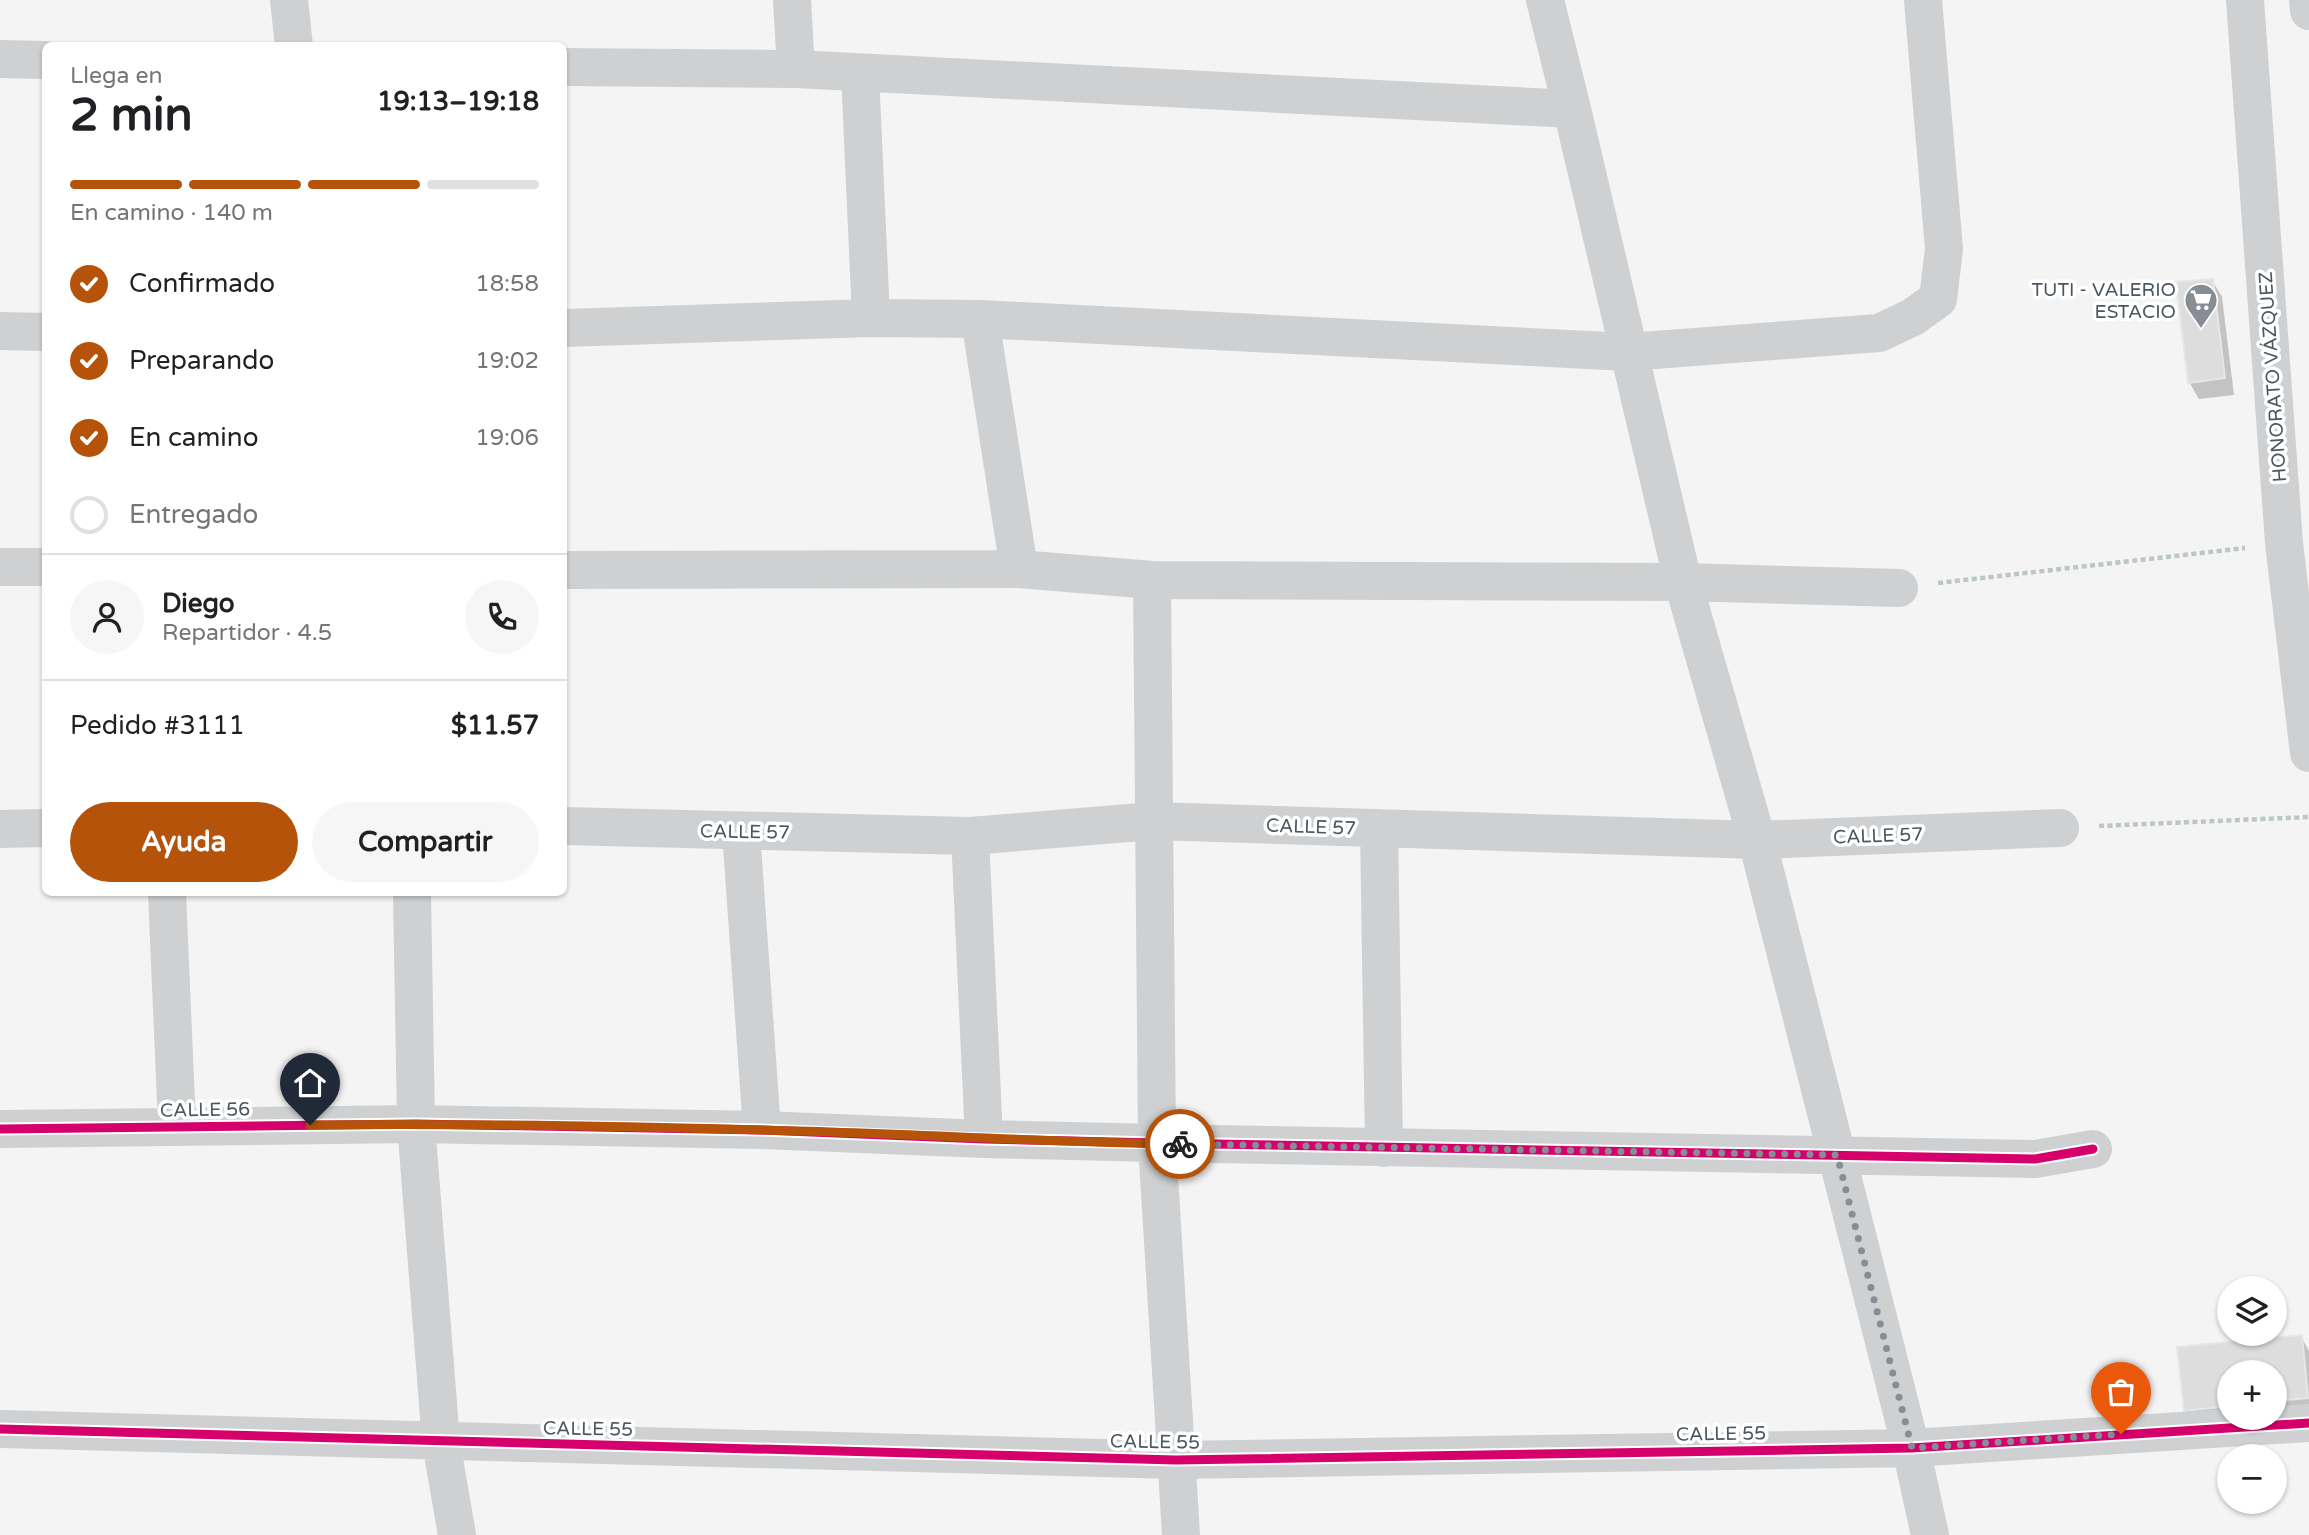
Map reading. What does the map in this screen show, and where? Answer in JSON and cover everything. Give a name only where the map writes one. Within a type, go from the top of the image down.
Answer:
[{"type":"street","points":[[289,0],[293,42]]},
{"type":"street","points":[[792,0],[796,69]]},
{"type":"street","points":[[1545,0],[1683,582],[1757,840],[1912,1448],[1930,1535]]},
{"type":"street","points":[[567,328],[871,318],[980,319],[1628,352],[1879,333],[1913,317],[1938,299],[1944,250],[1923,0]]},
{"type":"street","name":"HONORATO VÁZQUEZ","points":[[2245,0],[2297,542],[2309,753]]},
{"type":"street","points":[[2308,0],[2309,11]]},
{"type":"street","points":[[0,59],[42,60]]},
{"type":"street","points":[[567,67],[796,69],[1572,109]]},
{"type":"street","points":[[860,73],[871,318]]},
{"type":"street","points":[[980,319],[1019,569]]},
{"type":"street","points":[[0,331],[42,332]]},
{"type":"street","points":[[0,567],[42,567]]},
{"type":"street","points":[[567,570],[1019,569],[1152,580],[1683,582],[1899,588]]},
{"type":"street","points":[[1152,580],[1157,1143],[1181,1535]]},
{"type":"street","name":"CALLE 57","points":[[567,826],[970,836],[1153,821],[1757,840],[2060,828]]},
{"type":"street","points":[[0,829],[42,828]]},
{"type":"street","points":[[1379,828],[1384,1148]]},
{"type":"street","points":[[741,831],[762,1130]]},
{"type":"street","points":[[970,836],[984,1139]]},
{"type":"street","points":[[167,896],[177,1126]]},
{"type":"street","points":[[412,896],[416,1124],[441,1443],[457,1535]]},
{"type":"street","name":"CALLE 56","points":[[0,1129],[416,1124],[762,1130],[984,1139],[1384,1148],[2035,1159],[2092,1149]]},
{"type":"street","name":"CALLE 55","points":[[0,1429],[441,1443],[1176,1460],[1912,1448],[2309,1423]]},
{"type":"path","points":[[1899,588],[2297,542]]},
{"type":"path","points":[[2060,828],[2309,817]]},
{"type":"building","name":"TUTI - VALERIO ESTACIO","points":[[2213,279],[2225,378],[2188,383],[2176,282]]},
{"type":"building","points":[[2302,1335],[2308,1398],[2287,1400],[2287,1360],[2217,1360],[2217,1407],[2184,1411],[2177,1347],[2217,1343],[2217,1346],[2287,1346],[2287,1336]]},
{"type":"cycle path","points":[[0,1129],[416,1124],[762,1130],[1157,1143],[2035,1159],[2093,1149]]},
{"type":"cycle path","points":[[0,1429],[1176,1460],[1911,1448],[2309,1423]]},
{"type":"way so far","points":[[1180,1144],[1837,1155],[1912,1448],[2121,1434]]},
{"type":"place","name":"TUTI - VALERIO ESTACIO","points":[[2201,330]]},
{"type":"route","points":[[310,1125],[416,1124],[762,1130],[1180,1144]]}]
